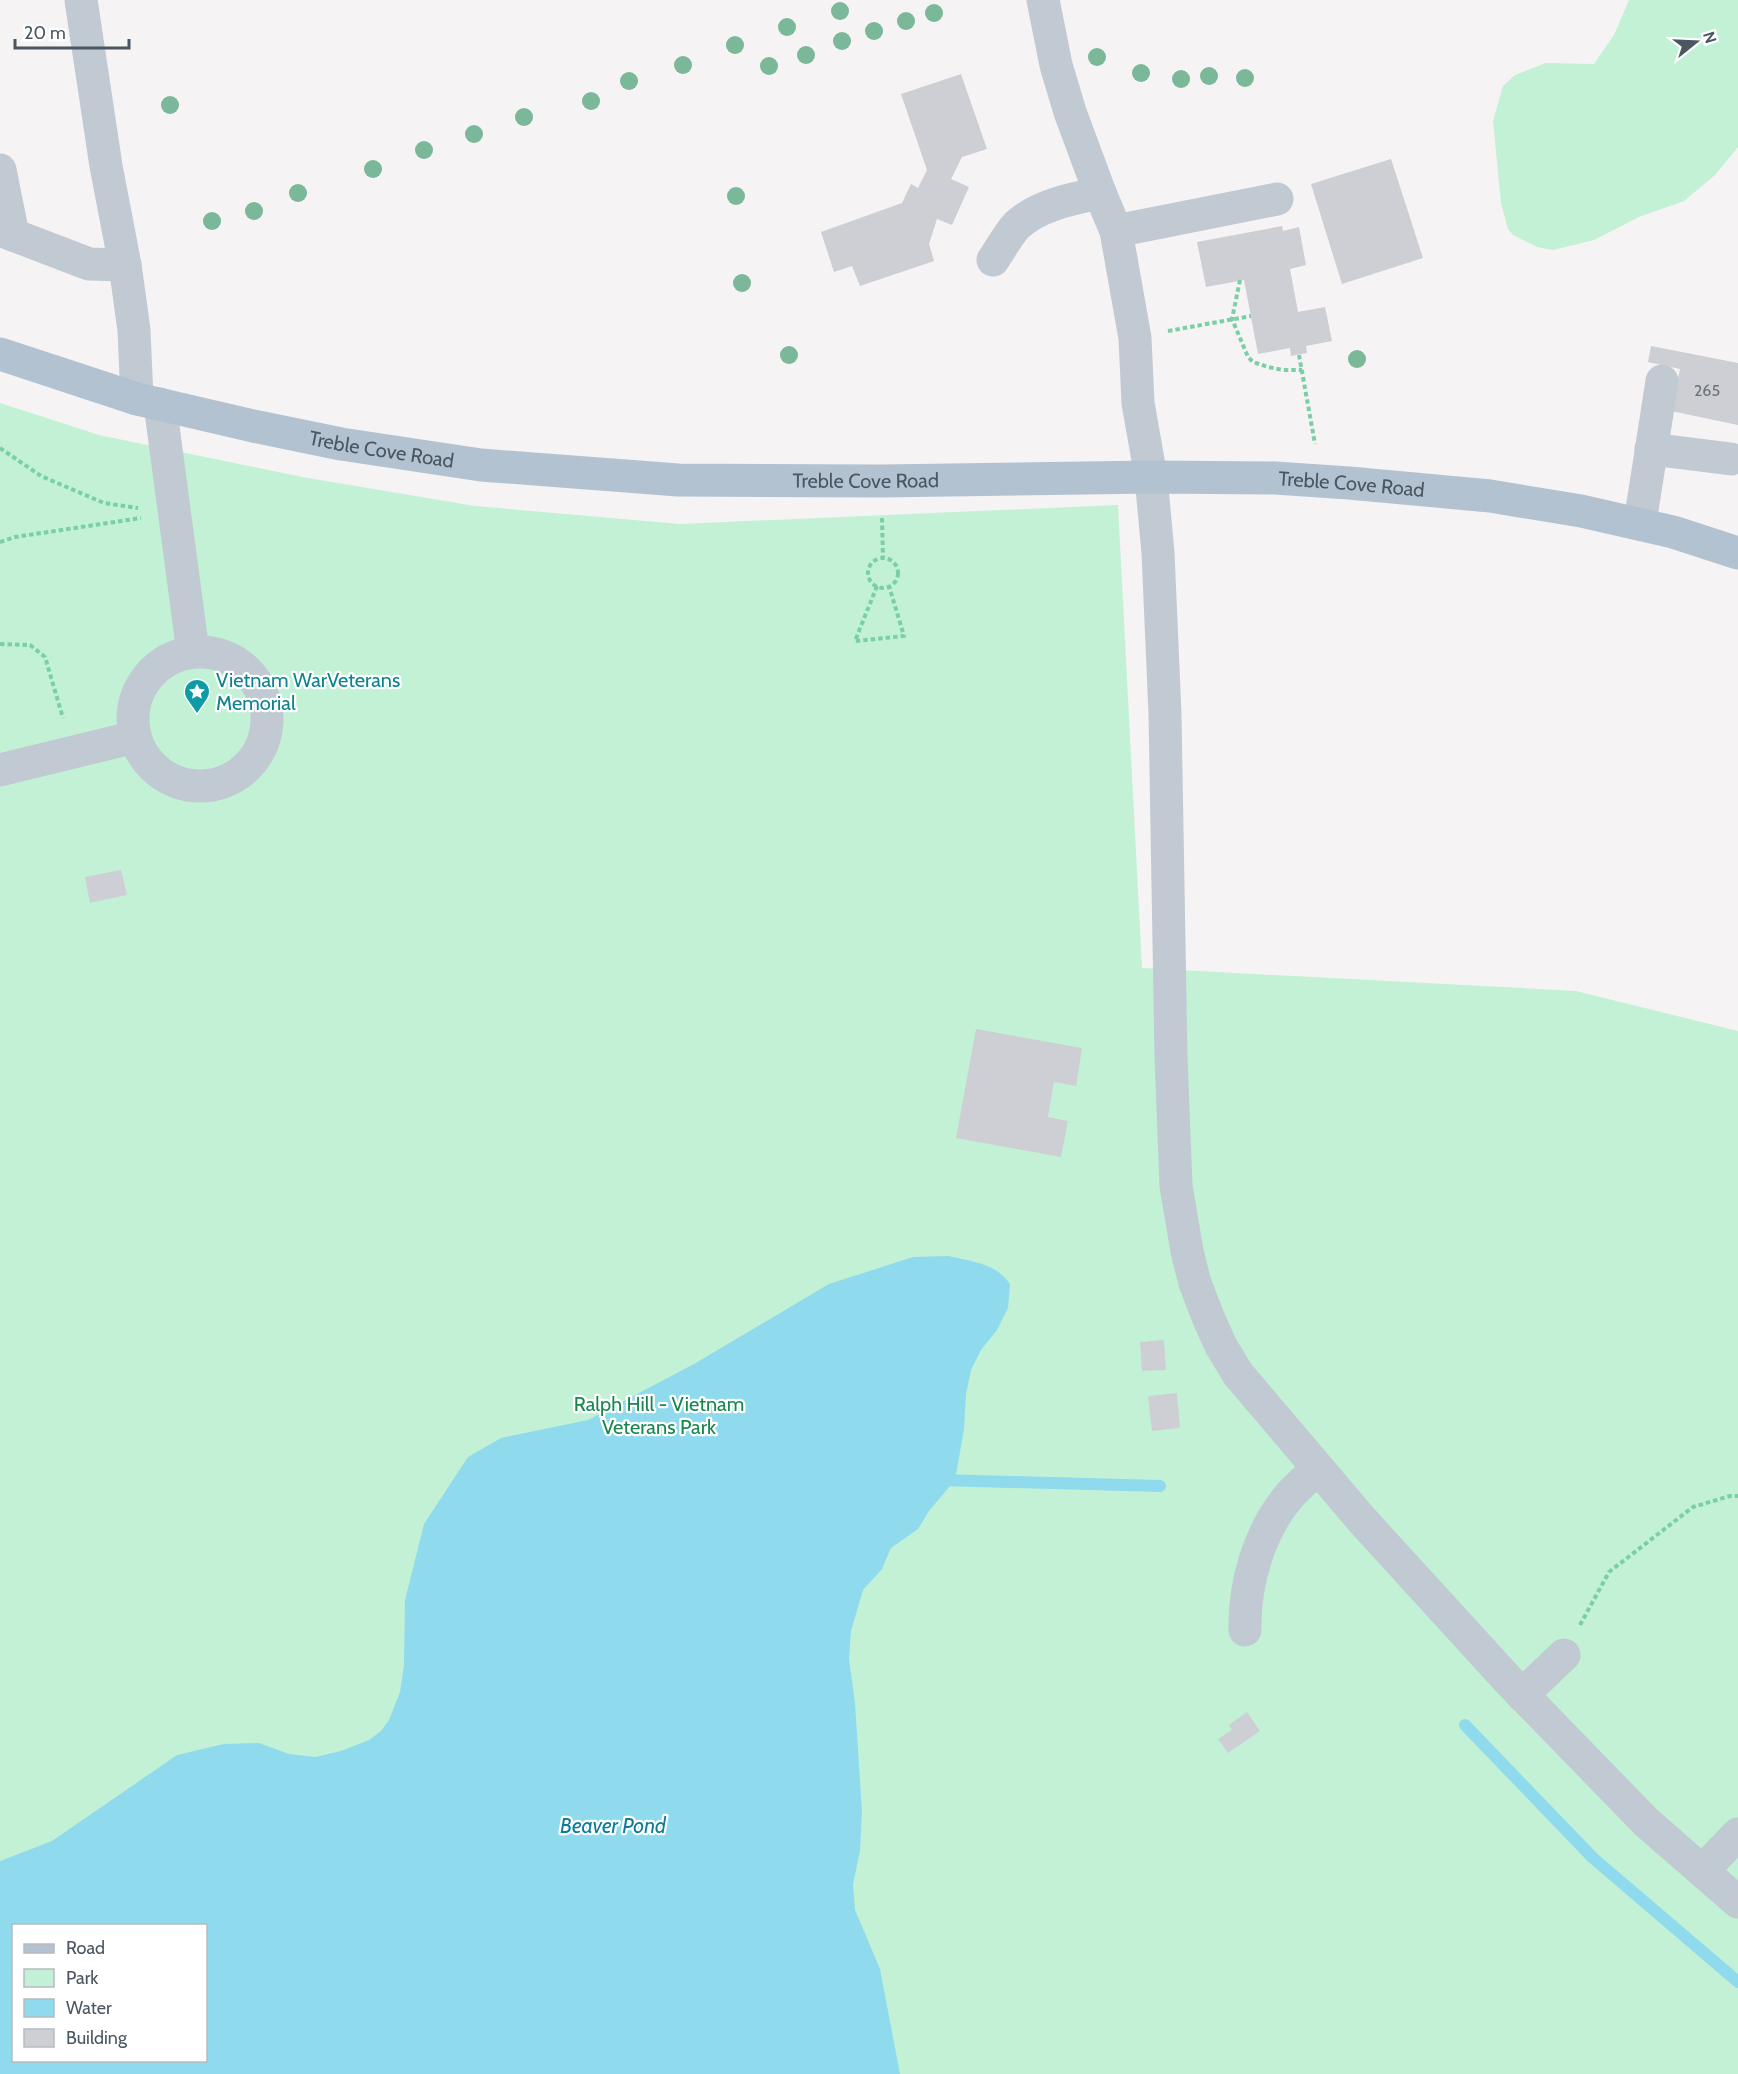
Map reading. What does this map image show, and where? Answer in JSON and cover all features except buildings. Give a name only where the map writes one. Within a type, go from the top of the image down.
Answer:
[{"type":"main road","name":"Treble Cove Road","points":[[0,354],[149,401],[253,426],[399,453],[481,465],[678,480],[1275,478],[1513,499],[1640,523],[1738,552]]},
{"type":"lane","points":[[81,0],[134,330],[174,514],[193,652]]},
{"type":"lane","points":[[1043,0],[1056,65],[1073,122],[1116,231],[1135,338],[1138,404],[1151,477],[1158,553],[1165,714],[1176,1186],[1181,1223],[1195,1282],[1221,1346],[1245,1382],[1317,1469],[1522,1695],[1646,1822],[1738,1902]]},
{"type":"lane","points":[[0,170],[7,232],[88,264],[125,265]]},
{"type":"lane","points":[[993,260],[1016,226],[1029,216],[1068,200],[1100,194]]},
{"type":"lane","points":[[1116,231],[1277,199]]},
{"type":"lane","points":[[1640,523],[1662,381]]},
{"type":"lane","points":[[1651,449],[1731,459]]},
{"type":"lane","points":[[193,652],[213,652],[229,658],[247,671],[261,690],[267,718],[266,733],[253,760],[231,779],[202,786],[187,785],[160,773],[141,751],[135,737],[133,712],[135,700],[143,683],[154,669],[175,656],[193,652]]},
{"type":"lane","points":[[0,770],[135,737]]},
{"type":"lane","points":[[1245,1630],[1245,1613],[1257,1556],[1272,1520],[1290,1495],[1317,1469]]},
{"type":"lane","points":[[1522,1695],[1564,1655]]},
{"type":"lane","points":[[1702,1871],[1738,1834]]},
{"type":"path","points":[[1240,280],[1232,319],[1243,349],[1253,362],[1283,370],[1302,370]]},
{"type":"path","points":[[1135,338],[1251,316]]},
{"type":"path","points":[[1299,355],[1316,439]]},
{"type":"path","points":[[0,448],[40,476],[104,503],[174,514]]},
{"type":"path","points":[[0,542],[25,535],[174,514]]},
{"type":"path","points":[[879,558],[891,560],[897,570],[895,580],[889,586],[877,586],[871,581],[868,570],[872,562],[879,558]]},
{"type":"path","points":[[877,586],[855,641],[903,636],[889,586]]},
{"type":"path","points":[[0,644],[30,645],[45,657],[73,752]]},
{"type":"path","points":[[1564,1655],[1609,1572],[1693,1507],[1738,1496]]},
{"type":"green space","points":[[1629,0],[1738,0],[1738,147],[1715,175],[1684,201],[1639,217],[1594,240],[1553,250],[1537,247],[1513,235],[1508,229],[1501,203],[1493,121],[1503,86],[1515,75],[1546,63],[1594,64],[1614,35]]},
{"type":"green space","name":"Ralph Hill - Vietnam Veterans Park","points":[[0,403],[99,435],[302,477],[475,506],[680,524],[1118,505],[1142,968],[1576,991],[1738,1031],[1738,2074],[0,2074]]},
{"type":"water","name":"Beaver Pond","points":[[948,1256],[990,1267],[998,1271],[1010,1284],[1008,1308],[997,1330],[981,1350],[971,1370],[955,1480],[929,1511],[918,1529],[891,1548],[882,1569],[863,1590],[851,1631],[849,1659],[855,1703],[862,1812],[860,1851],[853,1884],[855,1910],[880,1969],[900,2074],[0,2074],[0,1861],[52,1841],[177,1755],[224,1744],[259,1743],[289,1754],[315,1757],[341,1751],[369,1740],[381,1731],[389,1720],[400,1692],[404,1665],[405,1600],[424,1524],[468,1457],[501,1438],[588,1420],[694,1364],[829,1284],[913,1257]]},
{"type":"waterway","points":[[940,1480],[1160,1486]]},
{"type":"waterway","points":[[1465,1725],[1593,1858],[1738,1982]]},
{"type":"place","name":"Vietnam WarVeterans Memorial","points":[[197,715]]}]
